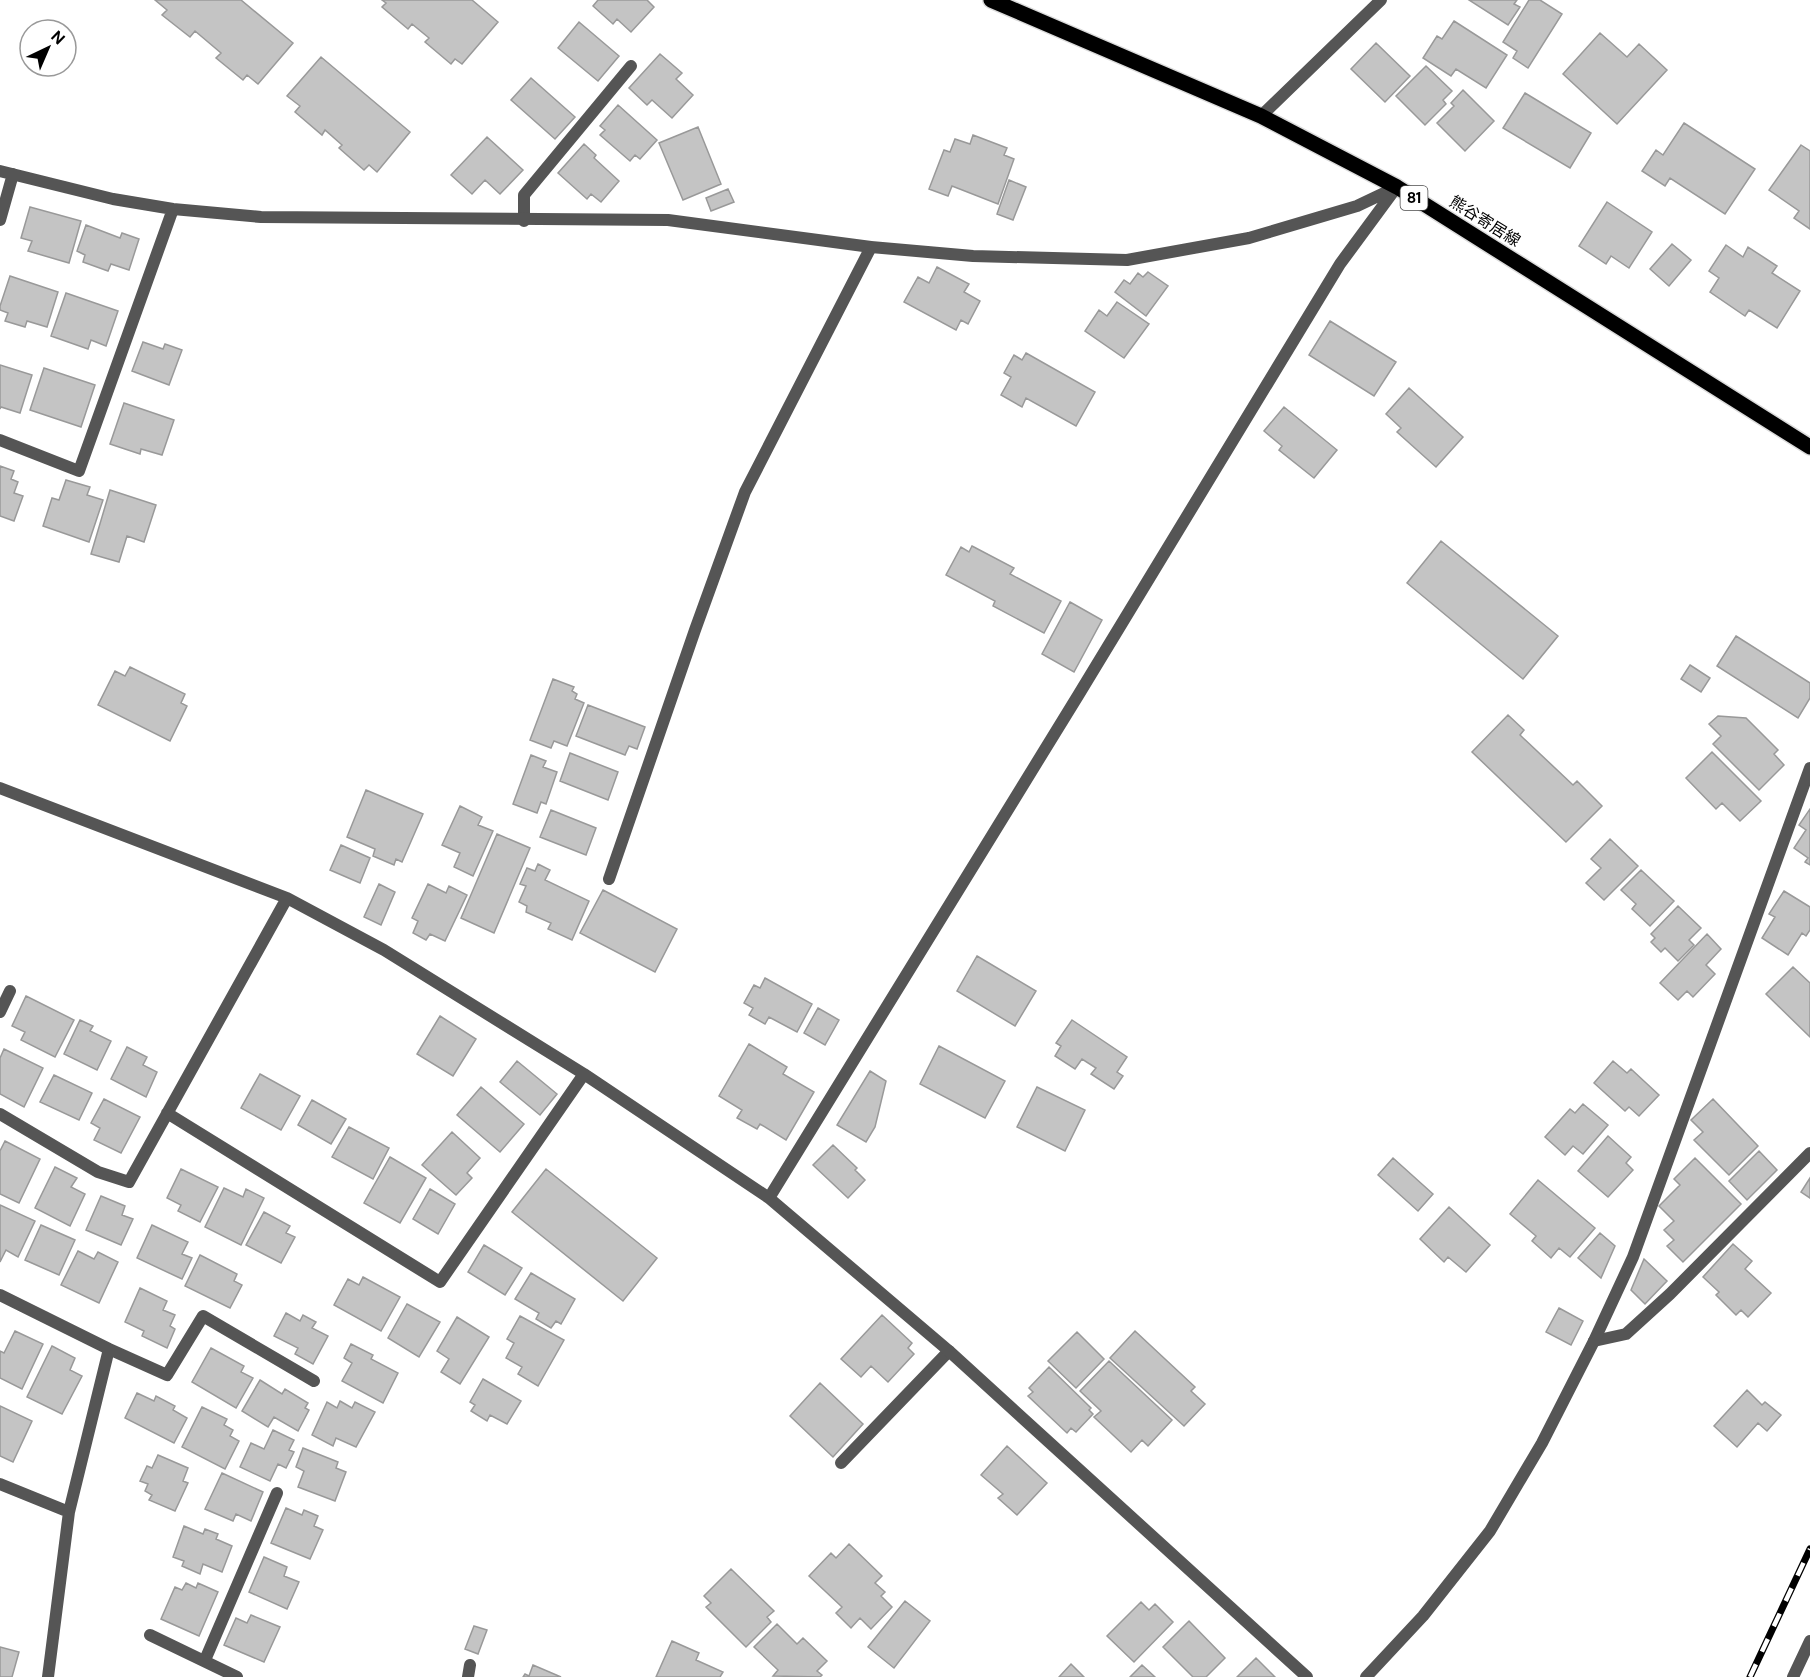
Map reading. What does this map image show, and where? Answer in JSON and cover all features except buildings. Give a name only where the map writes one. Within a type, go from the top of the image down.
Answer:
[{"type":"main road","name":"熊谷寄居線","points":[[991,0],[1261,116],[1397,187],[1810,447]]},
{"type":"street","points":[[1261,116],[1381,0]]},
{"type":"street","points":[[524,221],[524,195],[631,66]]},
{"type":"street","points":[[0,171],[113,199],[173,209],[261,217],[524,221],[668,220],[871,247],[973,256],[1127,260],[1249,238],[1357,206],[1397,187]]},
{"type":"street","points":[[0,220],[13,174]]},
{"type":"street","points":[[769,1198],[1340,264],[1397,187]]},
{"type":"street","points":[[0,440],[79,471],[173,209]]},
{"type":"street","points":[[609,879],[745,492],[871,247]]},
{"type":"street","points":[[1366,1677],[1423,1616],[1490,1531],[1542,1443],[1594,1341],[1633,1257],[1810,768]]},
{"type":"street","points":[[0,788],[287,898],[384,950],[584,1074],[769,1198],[949,1351],[1307,1677]]},
{"type":"street","points":[[0,1114],[98,1172],[129,1182],[287,898]]},
{"type":"street","points":[[0,1012],[10,991]]},
{"type":"street","points":[[168,1113],[440,1282],[584,1074]]},
{"type":"street","points":[[1594,1341],[1626,1334],[1670,1294],[1810,1153]]},
{"type":"street","points":[[0,1295],[167,1375],[203,1316],[314,1382]]},
{"type":"street","points":[[48,1677],[69,1512],[109,1349]]},
{"type":"street","points":[[841,1463],[949,1351]]},
{"type":"street","points":[[0,1484],[69,1512]]},
{"type":"street","points":[[205,1660],[277,1493]]},
{"type":"street","points":[[150,1635],[237,1677]]},
{"type":"street","points":[[1793,1677],[1810,1641]]},
{"type":"railway","points":[[1750,1677],[1810,1549]]}]
